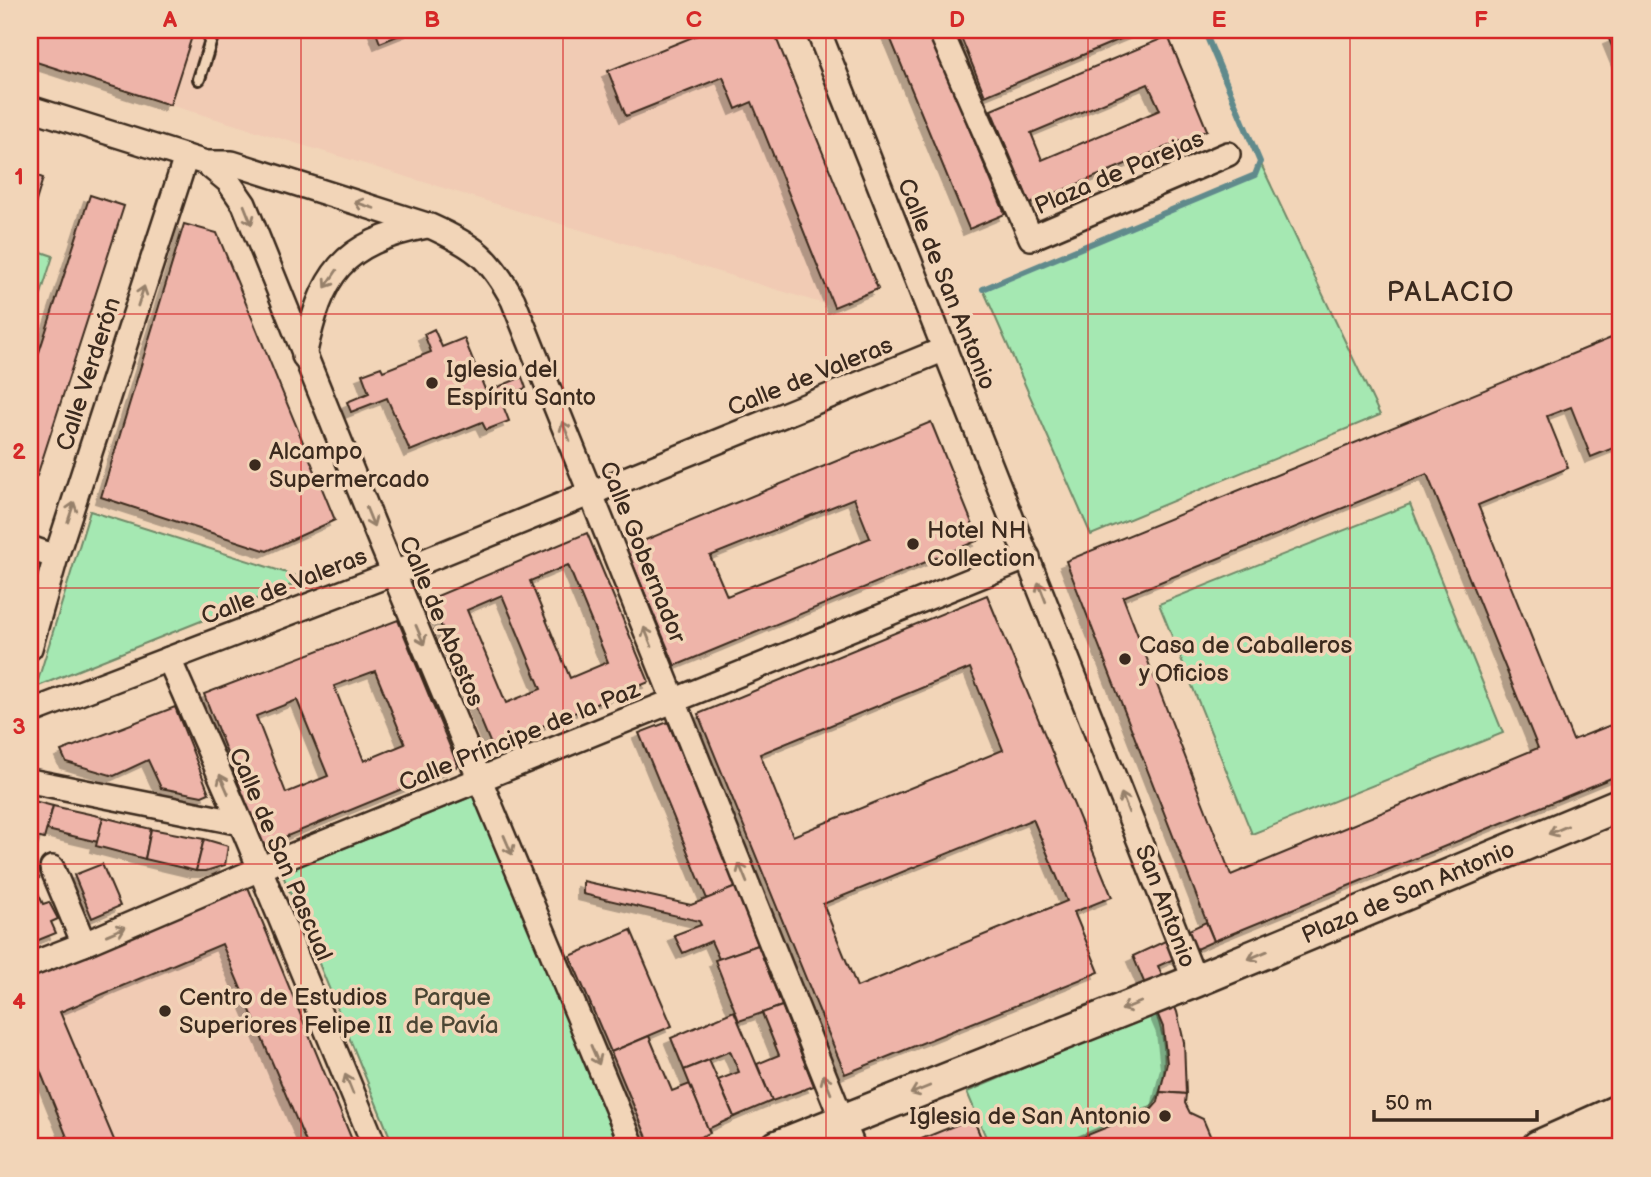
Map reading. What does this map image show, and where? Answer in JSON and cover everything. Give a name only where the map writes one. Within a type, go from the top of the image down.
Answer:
[{"type":"main road","name":"Plaza de San Antonio","points":[[1195,981],[1621,804]]},
{"type":"main road","name":"San Antonio","points":[[777,1147],[847,1134],[1195,981]]},
{"type":"main road","points":[[1538,1147],[1608,1126]]},
{"type":"street","name":"Calle de San Antonio","points":[[818,30],[1028,557]]},
{"type":"street","name":"Plaza de Parejas","points":[[940,30],[1031,238],[1228,154]]},
{"type":"street","points":[[30,108],[196,160]]},
{"type":"street","name":"Calle Gobernador","points":[[196,160],[232,163],[430,226],[488,259],[500,276],[513,300],[847,1134]]},
{"type":"street","name":"Calle de Abastos","points":[[196,160],[228,181],[244,204],[304,356],[633,1147]]},
{"type":"street","name":"Calle Verderón","points":[[30,648],[56,557],[196,160]]},
{"type":"street","points":[[304,356],[320,295],[345,261],[359,249],[378,239],[430,226]]},
{"type":"street","name":"Calle de Valeras","points":[[30,712],[591,494],[945,349]]},
{"type":"street","points":[[30,548],[56,557]]},
{"type":"street","name":"Calle Príncipe de la Paz","points":[[30,965],[1028,557]]},
{"type":"street","name":"San Antonio","points":[[1028,557],[1195,981]]},
{"type":"street","name":"Calle de San Pascual","points":[[169,659],[260,869],[375,1147]]},
{"type":"street","points":[[30,781],[241,824]]},
{"type":"street","points":[[52,867],[84,944]]},
{"type":"lane","points":[[199,79],[214,30]]},
{"type":"shaded area","points":[[30,30],[773,30],[878,289],[834,307],[170,105],[30,60]]},
{"type":"shaded area","name":"Centro de Estudios Superiores Felipe II","points":[[248,887],[355,1147],[71,1147],[30,1046],[30,977]]},
{"type":"green space","points":[[1260,162],[1380,415],[1091,535],[983,289],[1255,175]]},
{"type":"green space","points":[[30,248],[53,256],[30,329]]},
{"type":"green space","points":[[1410,504],[1503,733],[1252,834],[1159,604]]},
{"type":"green space","points":[[90,511],[306,579],[36,687]]},
{"type":"green space","name":"Parque de Pavía","points":[[478,794],[622,1147],[394,1147],[282,873]]},
{"type":"green space","points":[[1155,1012],[1162,1035],[1165,1061],[1161,1086],[1151,1107],[1053,1147],[990,1147],[967,1092]]},
{"type":"building","points":[[30,30],[194,30],[170,105],[30,60]]},
{"type":"building","points":[[375,30],[412,30],[380,43]]},
{"type":"building","points":[[710,30],[773,30],[878,289],[834,307],[752,102],[736,109],[723,77],[626,116],[608,71]]},
{"type":"building","points":[[887,30],[928,30],[1005,214],[969,229]]},
{"type":"building","points":[[958,30],[1142,30],[985,96]]},
{"type":"building","points":[[1621,34],[1621,68],[1609,39]]},
{"type":"building","points":[[1168,36],[1207,130],[1030,204],[991,110]],"holes":[[[1148,84],[1160,110],[1042,160],[1031,133]]]},
{"type":"building","points":[[30,173],[43,178],[30,221]]},
{"type":"building","points":[[90,195],[124,206],[37,476],[30,473],[30,380]]},
{"type":"building","points":[[184,224],[217,233],[335,520],[267,551],[101,497]]},
{"type":"building","points":[[434,329],[442,347],[464,338],[486,392],[522,377],[526,388],[500,398],[509,421],[486,430],[482,422],[410,451],[387,398],[351,412],[347,402],[369,393],[362,374],[381,367],[383,371],[431,352],[424,334]]},
{"type":"building","name":"Casa de Caballeros y Oficios","points":[[1621,334],[1621,445],[1591,457],[1571,407],[1547,416],[1568,468],[1478,505],[1573,740],[1621,721],[1621,774],[1214,941],[1066,561]],"holes":[[[1427,474],[1538,748],[1231,875],[1123,597]]]},
{"type":"building","name":"Hotel NH Collection","points":[[931,422],[979,540],[675,666],[626,548]],"holes":[[[854,498],[870,538],[727,596],[710,556]]]},
{"type":"building","points":[[587,533],[649,682],[492,747],[430,599]],"holes":[[[568,565],[608,662],[570,678],[530,581]],[[502,595],[541,689],[506,703],[467,610]]]},
{"type":"building","points":[[987,595],[1112,897],[1074,912],[1099,972],[845,1074],[698,714]],"holes":[[[970,668],[1003,750],[793,836],[760,754]],[[1033,819],[1067,901],[857,987],[823,904]]]},
{"type":"building","points":[[398,620],[458,766],[263,846],[204,694]],"holes":[[[375,671],[405,744],[364,761],[334,686]],[[297,700],[328,776],[286,793],[256,716]]]},
{"type":"building","points":[[175,707],[209,793],[202,796],[161,788],[148,760],[114,776],[66,762],[61,751]]},
{"type":"building","points":[[668,722],[736,887],[707,899],[639,733]]},
{"type":"building","points":[[30,800],[53,806],[44,839],[30,835]]},
{"type":"building","points":[[53,806],[103,817],[98,842],[47,830]]},
{"type":"building","points":[[103,817],[151,829],[145,859],[96,846]]},
{"type":"building","points":[[151,829],[204,839],[196,871],[145,859]]},
{"type":"building","points":[[204,839],[228,846],[225,865],[196,871]]},
{"type":"building","points":[[30,859],[39,878],[33,881],[36,889],[30,892]]},
{"type":"building","points":[[102,864],[120,906],[92,918],[74,875]]},
{"type":"building","points":[[583,881],[691,905],[736,887],[758,945],[719,959],[711,941],[683,953],[674,935],[701,925],[699,921],[583,894]]},
{"type":"building","points":[[248,887],[355,1147],[308,1147],[222,944],[60,1012],[117,1147],[71,1147],[30,1046],[30,977]]},
{"type":"building","points":[[36,889],[43,904],[49,902],[58,919],[51,922],[56,933],[31,943],[30,892]]},
{"type":"building","points":[[1206,922],[1214,941],[1158,966],[1177,1012],[1184,1042],[1186,1094],[1160,1092],[1167,1063],[1163,1027],[1133,956]]},
{"type":"building","points":[[631,930],[672,1026],[611,1052],[570,956]]},
{"type":"building","points":[[758,945],[782,1006],[739,1021],[715,960]]},
{"type":"building","points":[[782,1006],[814,1086],[772,1101],[757,1064],[779,1055],[762,1013]]},
{"type":"building","points":[[734,1011],[772,1101],[734,1117],[718,1080],[739,1072],[730,1051],[684,1070],[671,1038]]},
{"type":"building","points":[[649,1036],[672,1091],[690,1084],[710,1133],[677,1147],[651,1147],[611,1052]]},
{"type":"building","points":[[709,1060],[734,1117],[708,1129],[684,1070]]},
{"type":"building","name":"Iglesia de San Antonio","points":[[1160,1092],[1186,1094],[1185,1103],[1190,1113],[1203,1119],[1212,1140],[1210,1147],[1058,1147],[1152,1109],[1158,1102]]},
{"type":"building","points":[[973,1118],[985,1147],[902,1147]]},
{"type":"waterway","points":[[983,289],[1255,175],[1260,162],[1204,30]]},
{"type":"place","name":"Iglesia del Espíritu Santo","points":[[432,383]]},
{"type":"place","name":"Alcampo Supermercado","points":[[255,465]]},
{"type":"place","name":"Hotel NH Collection","points":[[913,544]]},
{"type":"place","name":"Casa de Caballeros y Oficios","points":[[1125,659]]},
{"type":"place","name":"Centro de Estudios Superiores Felipe II","points":[[165,1011]]},
{"type":"place","name":"Iglesia de San Antonio","points":[[1165,1116]]},
{"type":"district","name":"PALACIO","points":[[1451,291]]}]
